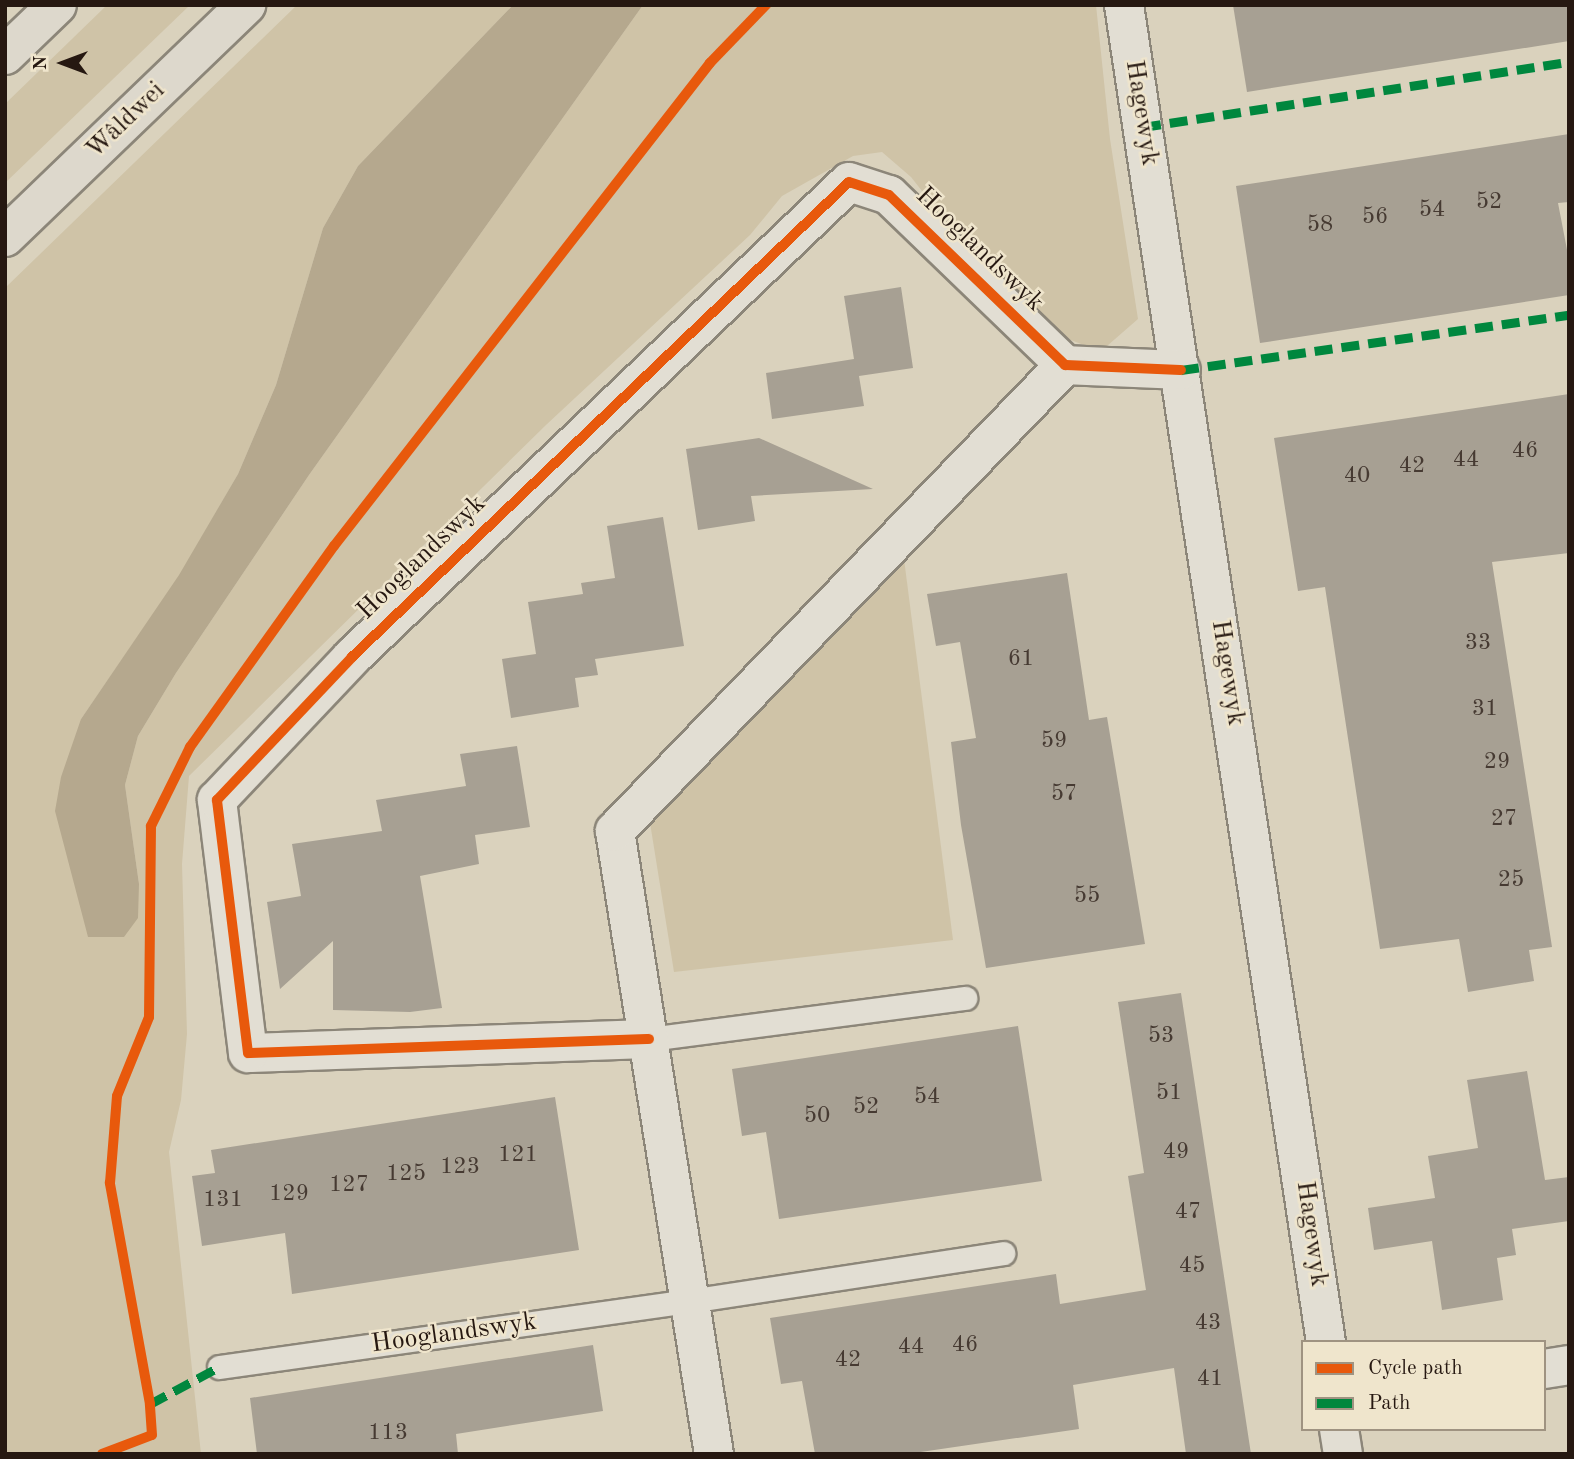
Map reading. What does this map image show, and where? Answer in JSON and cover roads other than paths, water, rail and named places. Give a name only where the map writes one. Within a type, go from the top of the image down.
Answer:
[{"type":"highway","points":[[5,55],[57,5]]},
{"type":"highway","name":"Wâldwei","points":[[5,236],[246,5]]},
{"type":"street","name":"Hagewyk","points":[[1124,5],[1326,1340]]},
{"type":"street","name":"Hooglandswyk","points":[[649,1039],[248,1053],[217,800],[362,647],[849,182],[889,195],[1065,365]]},
{"type":"street","points":[[714,1454],[615,831],[1065,365],[1181,370]]},
{"type":"street","points":[[1546,1369],[1569,1365]]},
{"type":"street","points":[[1339,1431],[1343,1454]]},
{"type":"lane","name":"Hooglandswyk","points":[[649,1039],[964,998]]},
{"type":"lane","name":"Hooglandswyk","points":[[219,1367],[690,1301],[1003,1253]]}]
